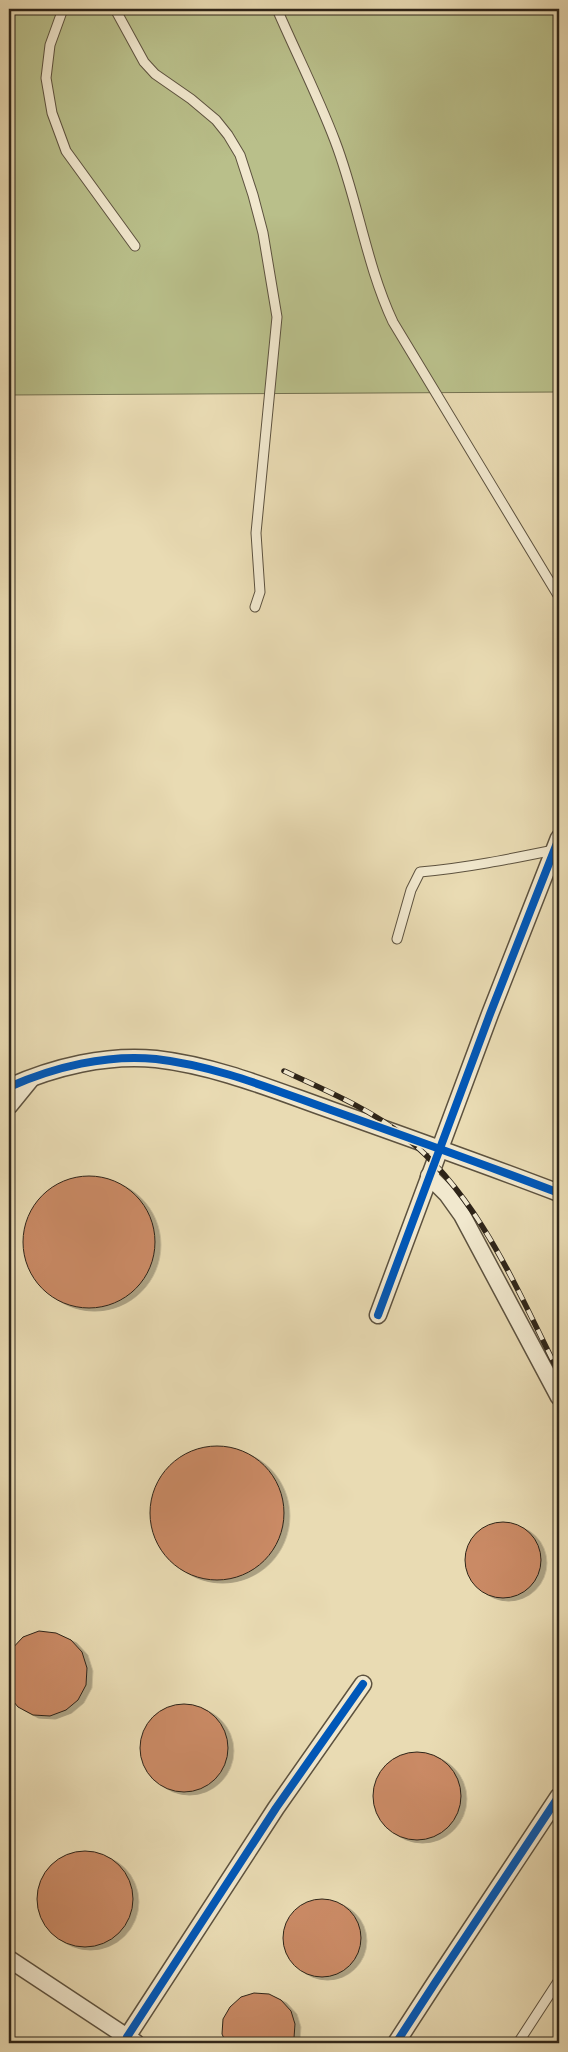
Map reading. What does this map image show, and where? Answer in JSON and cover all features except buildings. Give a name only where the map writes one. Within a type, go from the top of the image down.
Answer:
[{"type":"street","points":[[378,1315],[557,844]]},
{"type":"street","points":[[9,1087],[35,1075],[69,1066],[109,1059],[154,1059],[201,1066],[281,1092],[559,1193]]},
{"type":"street","points":[[9,1106],[35,1075]]},
{"type":"street","points":[[430,1176],[447,1194],[462,1215],[559,1397]]},
{"type":"street","points":[[9,1959],[132,2040],[276,1808],[362,1684]]},
{"type":"street","points":[[396,2043],[434,1982],[559,1796]]},
{"type":"lane","points":[[63,9],[50,45],[46,78],[52,113],[66,151],[135,246]]},
{"type":"lane","points":[[115,9],[144,62],[155,74],[204,110],[228,135],[240,155],[254,195],[277,316],[256,533],[260,592],[255,607]]},
{"type":"lane","points":[[277,9],[335,142],[370,265],[393,322],[559,597]]},
{"type":"lane","points":[[397,939],[411,890],[420,872],[502,861],[557,844]]},
{"type":"lane","points":[[518,2043],[559,1980]]},
{"type":"green space","points":[[9,9],[559,9],[559,392],[9,395]]},
{"type":"railway","points":[[284,1071],[346,1100],[390,1126],[430,1160],[454,1186],[494,1246],[559,1373]]},
{"type":"cycle path","points":[[378,1315],[490,1014],[559,838]]},
{"type":"cycle path","points":[[9,1087],[44,1073],[100,1060],[137,1058],[179,1062],[267,1087],[559,1193]]},
{"type":"cycle path","points":[[127,2037],[276,1808],[363,1684]]},
{"type":"cycle path","points":[[396,2043],[559,1796]]}]
